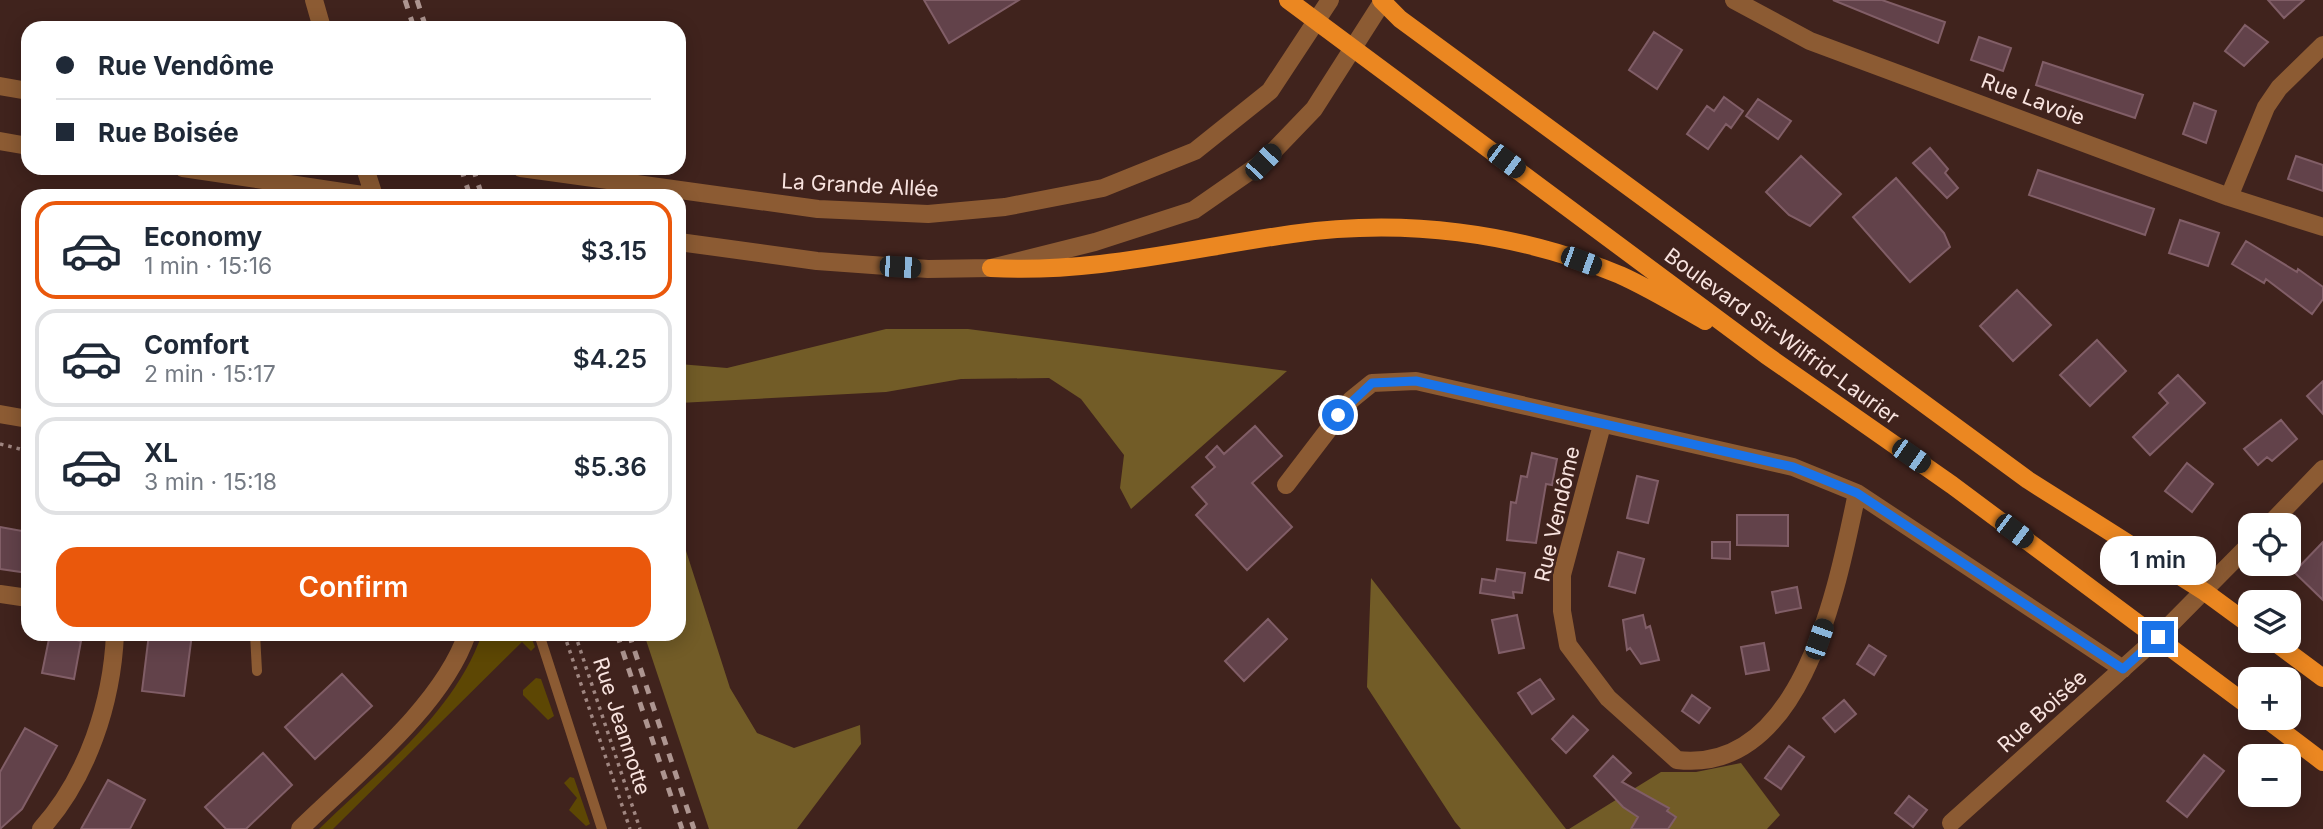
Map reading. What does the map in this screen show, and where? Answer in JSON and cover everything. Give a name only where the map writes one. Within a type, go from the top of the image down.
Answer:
[{"type":"main road","name":"Boulevard Sir-Wilfrid-Laurier","points":[[1288,0],[1766,355],[1952,485],[2238,698]]},
{"type":"main road","name":"Boulevard Sir-Wilfrid-Laurier","points":[[1383,0],[1400,19],[2028,480],[2238,616]]},
{"type":"main road","points":[[991,268],[1031,270],[1107,264],[1292,234],[1361,226],[1420,227],[1488,236],[1561,254],[1621,276],[1766,355]]},
{"type":"main road","points":[[2289,653],[2323,678]]},
{"type":"main road","points":[[2281,730],[2323,762]]},
{"type":"street","points":[[314,0],[320,21]]},
{"type":"street","name":"La Grande Allée","points":[[686,192],[818,209],[928,214],[1005,207],[1102,188],[1195,151],[1270,90],[1330,0]]},
{"type":"street","points":[[686,243],[817,261],[928,268],[991,268],[1095,242],[1194,210],[1263,162],[1314,109],[1383,0]]},
{"type":"street","name":"Rue Lavoie","points":[[1734,0],[1810,41],[2229,197],[2323,227]]},
{"type":"street","points":[[2229,197],[2266,107],[2279,88],[2323,45]]},
{"type":"street","points":[[0,86],[21,90]]},
{"type":"street","points":[[0,141],[21,145]]},
{"type":"street","points":[[233,175],[324,189]]},
{"type":"street","name":"La Grande Allée","points":[[564,175],[666,189]]},
{"type":"street","name":"Rue Vendôme","points":[[1286,485],[1324,431],[1351,400],[1372,383],[1416,381],[1793,467],[1857,493],[2123,669]]},
{"type":"street","points":[[0,414],[21,418]]},
{"type":"street","name":"Rue Vendôme","points":[[1602,425],[1562,575],[1562,611],[1568,645],[1608,698],[1677,760],[1691,762],[1735,750],[1781,711],[1811,662],[1836,592],[1857,493]]},
{"type":"street","points":[[2281,513],[2323,469]]},
{"type":"street","name":"Rue Boisée","points":[[1951,823],[2158,637],[2238,557]]},
{"type":"street","points":[[0,594],[21,597]]},
{"type":"street","points":[[41,829],[82,766],[92,743],[107,699],[114,641]]},
{"type":"street","points":[[300,829],[434,694],[454,663],[464,641]]},
{"type":"lane","points":[[255,641],[257,671]]},
{"type":"lane","points":[[541,641],[602,829]]},
{"type":"path","points":[[0,443],[21,449]]},
{"type":"path","points":[[566,641],[630,829]]},
{"type":"path","name":"Rue Jeannotte","points":[[578,641],[640,829]]},
{"type":"path","points":[[569,648],[579,645]]},
{"type":"path","points":[[626,818],[635,814]]},
{"type":"shaded area","points":[[886,329],[968,329],[1287,371],[1131,509],[1120,488],[1124,455],[1081,399],[1049,378],[961,379],[886,392],[686,403],[686,365],[727,368]]},
{"type":"shaded area","points":[[686,551],[730,688],[757,733],[794,748],[860,725],[861,744],[797,829],[709,829],[646,641],[686,641]]},
{"type":"shaded area","points":[[1371,578],[1566,829],[1461,829],[1455,822],[1367,687]]},
{"type":"shaded area","points":[[479,641],[533,641],[535,647],[531,651],[522,642],[333,829],[319,829],[434,716],[469,663]]},
{"type":"shaded area","points":[[536,678],[541,679],[554,716],[548,720],[523,695],[523,690]]},
{"type":"shaded area","points":[[1741,763],[1780,815],[1767,829],[1569,829],[1661,772],[1696,772]]},
{"type":"shaded area","points":[[570,777],[574,778],[590,824],[586,826],[569,810],[577,798],[564,783]]},
{"type":"building","points":[[924,0],[1019,0],[949,43]]},
{"type":"building","points":[[1833,0],[1882,0],[1945,22],[1938,43]]},
{"type":"building","points":[[2268,0],[2304,0],[2284,18]]},
{"type":"building","points":[[2245,25],[2268,42],[2244,66],[2225,51]]},
{"type":"building","points":[[1654,32],[1682,50],[1657,89],[1629,70]]},
{"type":"building","points":[[1979,37],[2011,48],[2003,71],[1971,60]]},
{"type":"building","points":[[2043,62],[2143,95],[2135,118],[2036,85]]},
{"type":"building","points":[[1724,97],[1743,111],[1731,128],[1726,124],[1708,149],[1687,134],[1707,106],[1714,111]]},
{"type":"building","points":[[1758,99],[1791,121],[1778,139],[1746,116]]},
{"type":"building","points":[[2194,103],[2216,111],[2206,143],[2183,134]]},
{"type":"building","points":[[1930,148],[1948,169],[1945,173],[1958,188],[1947,198],[1913,163]]},
{"type":"building","points":[[1801,156],[1841,194],[1810,226],[1789,215],[1766,192]]},
{"type":"building","points":[[2296,156],[2323,165],[2323,191],[2288,179]]},
{"type":"building","points":[[2038,170],[2154,209],[2145,235],[2029,195]]},
{"type":"building","points":[[1896,178],[1944,233],[1950,247],[1910,282],[1853,217]]},
{"type":"building","points":[[2180,220],[2219,233],[2208,266],[2169,253]]},
{"type":"building","points":[[2246,241],[2297,272],[2298,269],[2323,287],[2323,299],[2312,314],[2266,279],[2264,283],[2232,264]]},
{"type":"building","points":[[2017,290],[2051,325],[2013,361],[1980,326]]},
{"type":"building","points":[[2097,340],[2126,371],[2090,406],[2060,375]]},
{"type":"building","points":[[2178,375],[2205,403],[2150,455],[2133,437],[2168,403],[2159,393]]},
{"type":"building","points":[[2323,381],[2323,414],[2307,396]]},
{"type":"building","points":[[2281,420],[2297,439],[2272,461],[2267,457],[2258,465],[2244,449]]},
{"type":"building","points":[[1255,426],[1282,456],[1252,483],[1292,527],[1247,570],[1196,515],[1207,504],[1192,487],[1215,467],[1206,457],[1217,446],[1224,454]]},
{"type":"building","points":[[1532,453],[1557,459],[1552,485],[1546,484],[1536,543],[1507,540],[1511,502],[1516,503],[1521,476],[1527,477]]},
{"type":"building","points":[[2187,463],[2213,484],[2192,512],[2165,491]]},
{"type":"building","points":[[1637,476],[1658,481],[1648,523],[1627,518]]},
{"type":"building","points":[[1737,515],[1788,515],[1788,546],[1737,545]]},
{"type":"building","points":[[0,527],[21,531],[21,572],[0,569]]},
{"type":"building","points":[[1712,542],[1730,542],[1730,559],[1712,558]]},
{"type":"building","points":[[2323,542],[2323,600],[2298,576],[2301,576],[2301,565]]},
{"type":"building","points":[[1618,552],[1644,559],[1635,593],[1609,586]]},
{"type":"building","points":[[1497,569],[1525,573],[1522,593],[1513,592],[1514,598],[1480,593],[1482,579],[1495,581]]},
{"type":"building","points":[[1797,587],[1801,608],[1776,613],[1772,592]]},
{"type":"building","points":[[1517,615],[1524,648],[1499,653],[1492,620]]},
{"type":"building","points":[[1643,615],[1646,628],[1650,626],[1659,660],[1641,664],[1630,648],[1627,650],[1623,620]]},
{"type":"building","points":[[1268,619],[1287,639],[1244,681],[1225,661]]},
{"type":"building","points":[[49,641],[81,641],[74,679],[42,673]]},
{"type":"building","points":[[148,641],[191,641],[184,696],[142,691]]},
{"type":"building","points":[[1764,643],[1769,670],[1746,674],[1741,647]]},
{"type":"building","points":[[1869,645],[1886,656],[1874,675],[1857,664]]},
{"type":"building","points":[[342,674],[372,706],[315,759],[285,727]]},
{"type":"building","points":[[1540,679],[1554,699],[1532,714],[1518,693]]},
{"type":"building","points":[[1692,695],[1710,708],[1699,723],[1682,711]]},
{"type":"building","points":[[1844,700],[1856,714],[1835,732],[1823,718]]},
{"type":"building","points":[[1573,716],[1588,730],[1566,753],[1552,739]]},
{"type":"building","points":[[25,728],[57,746],[22,809],[0,829],[0,772]]},
{"type":"building","points":[[1789,746],[1804,757],[1781,789],[1765,778]]},
{"type":"building","points":[[263,753],[292,785],[246,829],[226,829],[205,807]]},
{"type":"building","points":[[2204,755],[2224,771],[2187,817],[2167,801]]},
{"type":"building","points":[[1613,756],[1631,773],[1622,782],[1669,808],[1667,811],[1676,817],[1668,829],[1631,829],[1638,817],[1623,807],[1594,776]]},
{"type":"building","points":[[108,780],[145,800],[130,829],[81,829]]},
{"type":"building","points":[[1909,796],[1927,810],[1913,827],[1895,813]]},
{"type":"railway","points":[[405,0],[412,21]]},
{"type":"railway","points":[[417,0],[424,21]]},
{"type":"railway","points":[[463,175],[468,189]]},
{"type":"railway","points":[[475,175],[480,189]]},
{"type":"railway","points":[[619,641],[682,829]]},
{"type":"railway","points":[[631,641],[694,829]]},
{"type":"route","points":[[1338,415],[1372,383],[1416,381],[1793,467],[1857,493],[2123,669],[2158,637]]}]
